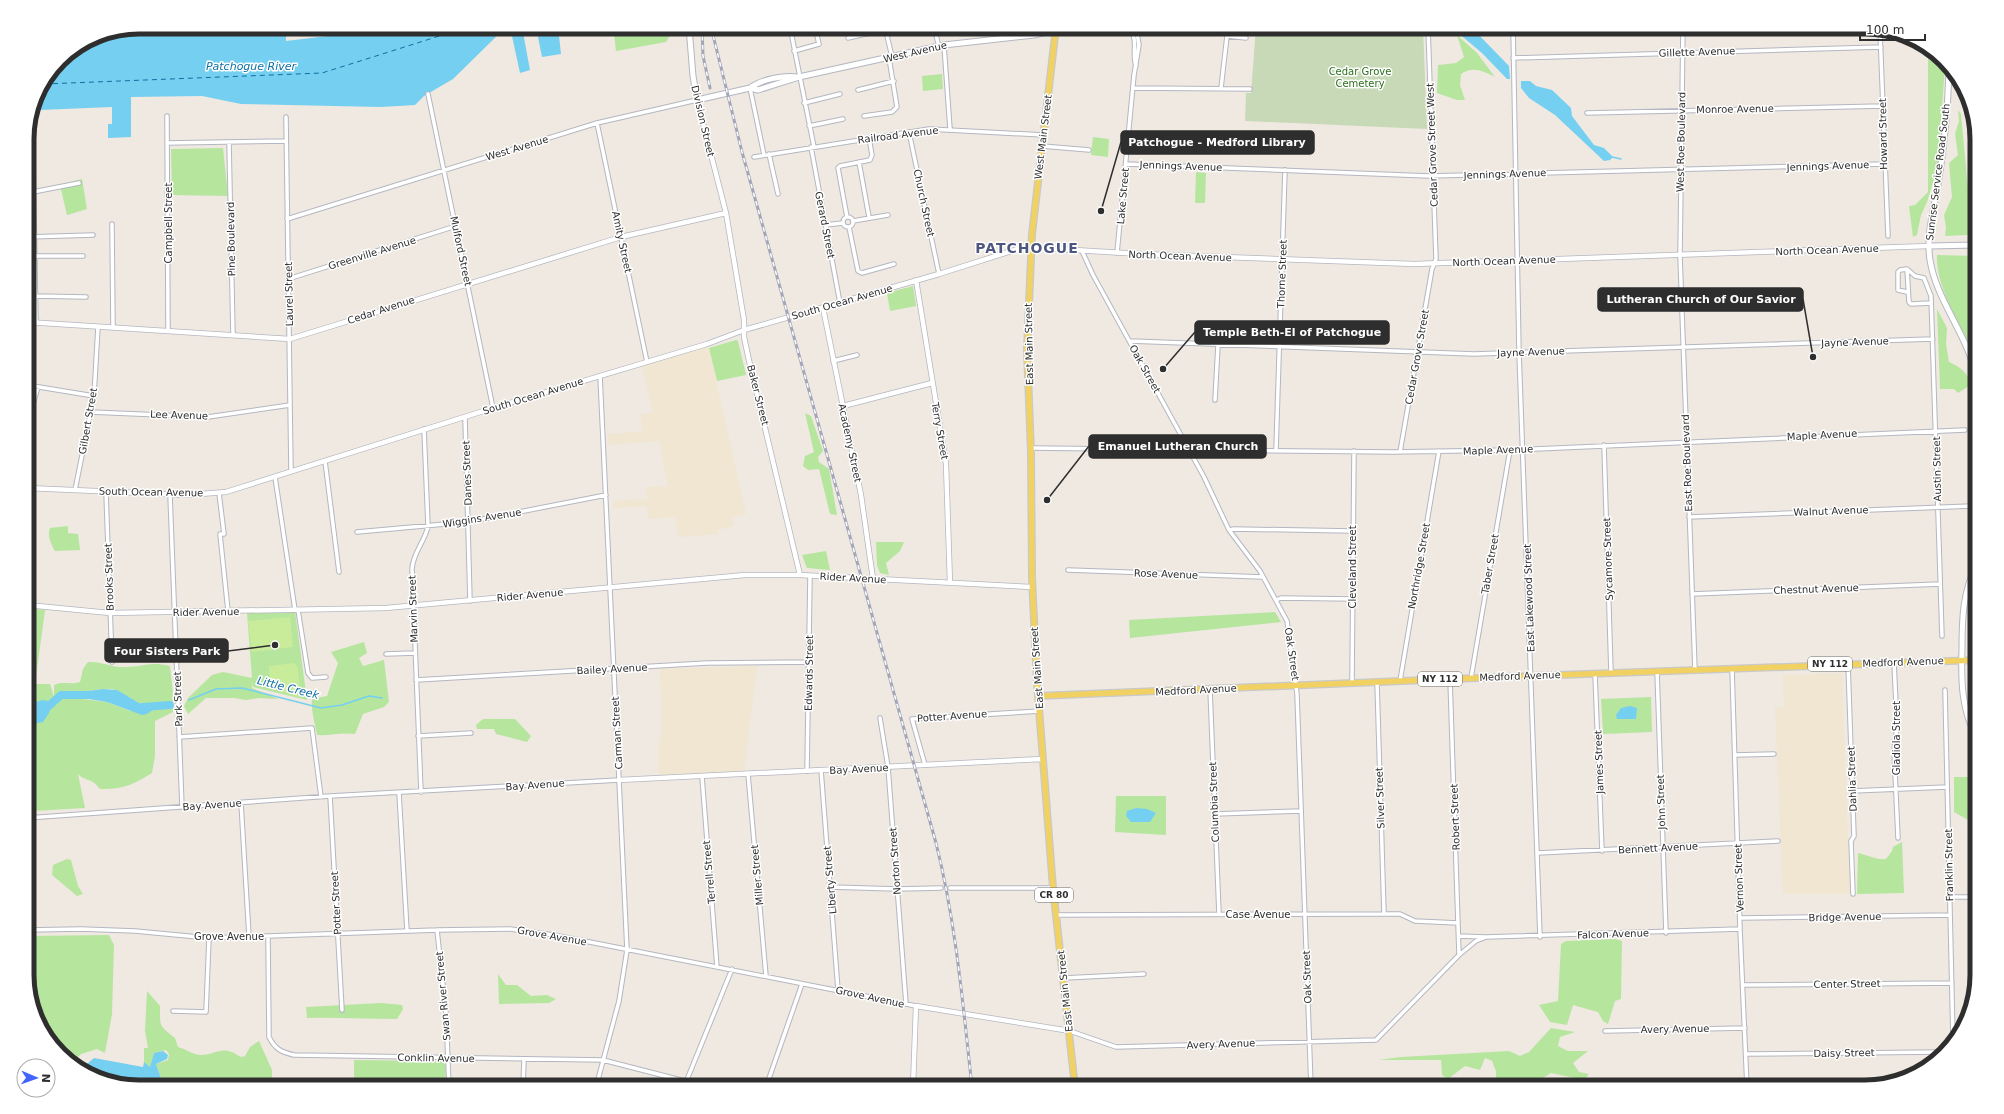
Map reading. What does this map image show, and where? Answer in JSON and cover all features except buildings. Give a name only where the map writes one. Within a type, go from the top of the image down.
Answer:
[{"type":"main road","name":"Division Street","points":[[690,34],[693,76],[697,100]]},
{"type":"main road","name":"West Avenue","points":[[697,100],[750,88],[758,90],[799,77],[941,46],[1038,34]]},
{"type":"main road","name":"West Main Street","points":[[1031,248],[1055,34]]},
{"type":"main road","name":"Sunrise Service Road South","points":[[1949,76],[1944,143],[1929,246],[1930,262],[1936,285],[1970,355]]},
{"type":"main road","name":"North Ocean Avenue","points":[[1929,246],[1970,245]]},
{"type":"main road","name":"East Main Street","points":[[1031,248],[1027,344],[1031,448],[1032,587],[1038,696],[1053,888],[1074,1080]]},
{"type":"main road","points":[[1970,580],[1963,607],[1961,660],[1964,703],[1970,723]]},
{"type":"main road","name":"Medford Avenue","points":[[1038,696],[1471,678],[1970,660]]},
{"type":"street","name":"Gerard Street","points":[[791,34],[840,303]]},
{"type":"street","points":[[794,51],[819,44],[817,34]]},
{"type":"street","points":[[848,38],[864,34]]},
{"type":"street","points":[[864,116],[895,110],[897,107],[891,58],[886,34]]},
{"type":"street","points":[[937,34],[941,46],[950,129]]},
{"type":"street","points":[[1132,34],[1135,40],[1134,62],[1136,66]]},
{"type":"street","points":[[1136,66],[1139,45],[1137,34]]},
{"type":"street","name":"Cedar Grove Street West","points":[[1428,34],[1435,263]]},
{"type":"street","name":"East Lakewood Street","points":[[1513,34],[1517,260],[1540,936]]},
{"type":"street","name":"West Roe Boulevard","points":[[1680,256],[1683,34]]},
{"type":"street","name":"Howard Street","points":[[1880,35],[1884,164],[1888,236]]},
{"type":"street","points":[[1222,88],[1226,36],[1246,38]]},
{"type":"street","name":"Gillette Avenue","points":[[1513,58],[1881,47]]},
{"type":"street","name":"Lake Street","points":[[1118,253],[1136,66]]},
{"type":"street","points":[[858,90],[894,81]]},
{"type":"street","points":[[750,88],[778,194]]},
{"type":"street","points":[[1133,88],[1250,89]]},
{"type":"street","name":"Mulford Street","points":[[428,94],[493,408]]},
{"type":"street","points":[[804,103],[840,94]]},
{"type":"street","name":"West Avenue","points":[[287,219],[597,123],[697,100]]},
{"type":"street","name":"Division Street","points":[[697,100],[726,213]]},
{"type":"street","name":"Monroe Avenue","points":[[1587,113],[1882,106]]},
{"type":"street","name":"Campbell Street","points":[[166,116],[168,331]]},
{"type":"street","name":"Laurel Street","points":[[286,117],[291,471]]},
{"type":"street","points":[[809,126],[843,119]]},
{"type":"street","name":"Amity Street","points":[[597,123],[647,362]]},
{"type":"street","name":"Railroad Avenue","points":[[754,157],[909,132],[950,129],[1044,134]]},
{"type":"street","name":"Church Street","points":[[909,132],[939,274]]},
{"type":"street","points":[[825,226],[843,223],[847,217],[838,168],[840,166],[870,160],[872,158],[869,138]]},
{"type":"street","points":[[167,143],[286,141]]},
{"type":"street","name":"Pine Boulevard","points":[[229,142],[233,335]]},
{"type":"street","points":[[1042,146],[1089,150]]},
{"type":"street","points":[[859,162],[869,217]]},
{"type":"street","name":"Jennings Avenue","points":[[1126,164],[1433,176],[1884,164]]},
{"type":"street","name":"Thorne Street","points":[[1276,450],[1285,170]]},
{"type":"street","points":[[34,192],[79,183]]},
{"type":"street","name":"Cedar Avenue","points":[[36,322],[290,339],[621,237],[726,213]]},
{"type":"street","name":"Baker Street","points":[[726,213],[750,365],[800,576]]},
{"type":"street","points":[[849,227],[852,225],[853,221],[869,217],[888,215]]},
{"type":"street","points":[[847,217],[851,218],[853,221]]},
{"type":"street","points":[[843,223],[845,226],[849,227]]},
{"type":"street","points":[[112,224],[113,327]]},
{"type":"street","name":"Greenville Avenue","points":[[288,279],[456,226]]},
{"type":"street","points":[[849,227],[858,271],[862,273],[894,264]]},
{"type":"street","points":[[36,322],[34,236],[93,235]]},
{"type":"street","name":"North Ocean Avenue","points":[[1031,248],[1118,253],[1404,264],[1680,256],[1929,246]]},
{"type":"street","name":"South Ocean Avenue","points":[[34,488],[170,495],[219,493],[275,477],[493,408],[707,344],[744,330],[939,274],[1024,247],[1031,248]]},
{"type":"street","name":"Oak Street","points":[[1082,251],[1189,450],[1229,530],[1263,577],[1288,624],[1296,685],[1311,1080]]},
{"type":"street","points":[[34,256],[82,256]]},
{"type":"street","name":"East Roe Boulevard","points":[[1680,256],[1695,670]]},
{"type":"street","name":"Cedar Grove Street","points":[[1400,452],[1417,353],[1435,263]]},
{"type":"street","points":[[1907,292],[1898,290],[1898,272],[1900,270],[1907,269],[1907,292],[1909,302],[1911,304],[1931,302]]},
{"type":"street","name":"Austin Street","points":[[1907,269],[1915,276],[1924,278],[1931,296],[1942,636]]},
{"type":"street","name":"Terry Street","points":[[916,280],[946,464],[950,582]]},
{"type":"street","points":[[35,296],[86,297]]},
{"type":"street","name":"Academy Street","points":[[823,308],[861,495],[873,579]]},
{"type":"street","name":"Gilbert Street","points":[[75,490],[94,396],[98,327]]},
{"type":"street","name":"Jayne Avenue","points":[[1130,341],[1417,353],[1683,348],[1933,339]]},
{"type":"street","points":[[1216,400],[1218,345]]},
{"type":"street","points":[[833,361],[857,355]]},
{"type":"street","name":"Carman Street","points":[[598,1080],[619,1001],[627,950],[600,376]]},
{"type":"street","points":[[843,406],[932,383]]},
{"type":"street","points":[[34,386],[94,396]]},
{"type":"street","points":[[34,401],[38,387]]},
{"type":"street","name":"Lee Avenue","points":[[90,412],[208,417],[290,405]]},
{"type":"street","name":"Danes Street","points":[[465,418],[470,601]]},
{"type":"street","name":"Marvin Street","points":[[421,792],[412,606],[412,561],[426,538],[428,526],[424,430]]},
{"type":"street","name":"Maple Avenue","points":[[1031,448],[1400,452],[1510,450],[1936,430],[1965,430]]},
{"type":"street","name":"Sycamore Street","points":[[1604,445],[1611,673]]},
{"type":"street","name":"Taber Street","points":[[1471,678],[1510,450]]},
{"type":"street","name":"Cleveland Street","points":[[1352,683],[1352,531],[1354,451]]},
{"type":"street","name":"Northridge Street","points":[[1400,681],[1439,451]]},
{"type":"street","points":[[325,461],[339,572]]},
{"type":"street","points":[[275,477],[296,610],[308,673],[312,678],[326,677]]},
{"type":"street","name":"Brooks Street","points":[[106,492],[112,662]]},
{"type":"street","points":[[219,493],[224,534],[220,534],[228,611]]},
{"type":"street","name":"Park Street","points":[[170,495],[182,807]]},
{"type":"street","name":"Wiggins Avenue","points":[[357,532],[468,522],[606,495]]},
{"type":"street","name":"Walnut Avenue","points":[[1690,517],[1970,506]]},
{"type":"street","points":[[1229,530],[1352,531]]},
{"type":"street","name":"Rose Avenue","points":[[1068,570],[1263,577]]},
{"type":"street","name":"Rider Avenue","points":[[34,606],[110,613],[296,610],[412,606],[745,575],[810,576],[1032,587]]},
{"type":"street","name":"Edwards Street","points":[[808,771],[810,576]]},
{"type":"street","name":"Chestnut Avenue","points":[[1692,594],[1940,584]]},
{"type":"street","points":[[1276,600],[1281,598],[1352,599]]},
{"type":"street","points":[[386,654],[415,653]]},
{"type":"street","name":"Bailey Avenue","points":[[416,680],[707,663],[809,662]]},
{"type":"street","name":"Gladiola Street","points":[[1894,662],[1897,726],[1894,750],[1898,838]]},
{"type":"street","name":"Dahlia Street","points":[[1848,664],[1854,836],[1852,841],[1853,894]]},
{"type":"street","name":"Vernon Street","points":[[1732,668],[1742,985],[1747,1080]]},
{"type":"street","name":"John Street","points":[[1657,672],[1666,932]]},
{"type":"street","name":"James Street","points":[[1595,674],[1602,851]]},
{"type":"street","name":"Robert Street","points":[[1450,679],[1459,955]]},
{"type":"street","name":"Silver Street","points":[[1376,682],[1384,914]]},
{"type":"street","name":"Columbia Street","points":[[1210,689],[1219,914]]},
{"type":"street","name":"Franklin Street","points":[[1945,690],[1953,1032]]},
{"type":"street","name":"Potter Avenue","points":[[925,765],[912,719],[1040,711]]},
{"type":"street","name":"Norton Street","points":[[880,718],[888,767],[906,1004]]},
{"type":"street","points":[[179,737],[312,728],[321,797]]},
{"type":"street","points":[[418,736],[471,733]]},
{"type":"street","points":[[1735,755],[1774,754]]},
{"type":"street","name":"Bay Avenue","points":[[34,818],[330,796],[1043,759]]},
{"type":"street","name":"Liberty Street","points":[[821,770],[838,990]]},
{"type":"street","name":"Miller Street","points":[[748,774],[766,976]]},
{"type":"street","name":"Terrell Street","points":[[702,777],[717,967]]},
{"type":"street","points":[[1852,790],[1947,787]]},
{"type":"street","points":[[399,793],[407,931]]},
{"type":"street","name":"Potter Street","points":[[330,796],[342,1010]]},
{"type":"street","points":[[241,803],[249,936]]},
{"type":"street","points":[[1215,814],[1301,811]]},
{"type":"street","name":"Bennett Avenue","points":[[1538,853],[1663,848],[1778,841]]},
{"type":"street","points":[[830,887],[897,889],[941,888]]},
{"type":"street","points":[[950,888],[1053,888]]},
{"type":"street","points":[[1950,897],[1970,897]]},
{"type":"street","name":"Case Avenue","points":[[1057,915],[1400,914],[1415,921],[1458,923]]},
{"type":"street","name":"Bridge Avenue","points":[[1740,918],[1950,915]]},
{"type":"street","name":"Grove Avenue","points":[[34,930],[81,929],[135,931],[209,938],[437,930],[508,929],[529,931],[732,969],[916,1006],[1070,1031]]},
{"type":"street","name":"Falcon Avenue","points":[[1458,936],[1540,936],[1740,929]]},
{"type":"street","name":"Swan River Street","points":[[437,930],[446,1013],[449,1080]]},
{"type":"street","name":"Conklin Avenue","points":[[268,937],[269,1037],[276,1048],[282,1052],[294,1055],[448,1057],[524,1060],[603,1060],[683,1080]]},
{"type":"street","name":"Falcon Avenue","points":[[1376,1040],[1459,955],[1476,941],[1486,937]]},
{"type":"street","points":[[173,1011],[206,1012],[209,938]]},
{"type":"street","points":[[687,1080],[732,969]]},
{"type":"street","points":[[1064,978],[1144,974]]},
{"type":"street","name":"Center Street","points":[[1742,985],[1952,983]]},
{"type":"street","points":[[768,1080],[802,984]]},
{"type":"street","points":[[913,1080],[916,1006]]},
{"type":"street","name":"Avery Avenue","points":[[1605,1031],[1745,1028]]},
{"type":"street","name":"Avery Avenue","points":[[1070,1031],[1116,1047],[1376,1040]]},
{"type":"street","name":"Daisy Street","points":[[1746,1054],[1936,1052]]},
{"type":"street","points":[[523,1080],[524,1060]]},
{"type":"shaded area","points":[[708,346],[746,514],[733,517],[734,526],[718,530],[718,534],[679,537],[675,517],[648,519],[647,506],[613,508],[614,501],[647,499],[646,487],[668,486],[659,441],[607,445],[608,434],[643,431],[640,415],[653,412],[642,367]]},
{"type":"shaded area","points":[[757,666],[744,772],[658,777],[658,747],[662,734],[660,669]]},
{"type":"shaded area","points":[[1842,673],[1850,894],[1783,894],[1775,707],[1784,707],[1783,675]]},
{"type":"green space","points":[[614,34],[671,34],[666,42],[616,51]]},
{"type":"green space","name":"Cedar Grove Cemetery","points":[[1255,34],[1423,34],[1427,129],[1245,121],[1246,93],[1251,93]]},
{"type":"green space","points":[[1457,35],[1477,53],[1495,77],[1478,70],[1470,70],[1461,74],[1460,85],[1465,100],[1457,100],[1437,93],[1438,65],[1456,63],[1464,57]]},
{"type":"green space","points":[[1928,55],[1945,71],[1938,166],[1927,202],[1921,215],[1917,235],[1913,237],[1909,206],[1915,205],[1928,192]]},
{"type":"green space","points":[[942,74],[943,89],[923,91],[922,76]]},
{"type":"green space","points":[[1958,110],[1961,114],[1970,211],[1970,234],[1945,236],[1946,227],[1944,215],[1952,197],[1949,163],[1958,155],[1955,134],[1959,121]]},
{"type":"green space","points":[[1093,137],[1109,139],[1108,157],[1091,155]]},
{"type":"green space","points":[[223,148],[228,196],[172,195],[171,149]]},
{"type":"green space","points":[[1196,172],[1206,173],[1205,203],[1195,203]]},
{"type":"green space","points":[[82,179],[87,209],[67,215],[60,185]]},
{"type":"green space","points":[[1937,255],[1970,256],[1970,345],[1945,294],[1940,281]]},
{"type":"green space","points":[[913,286],[916,306],[890,311],[887,293]]},
{"type":"green space","points":[[1937,309],[1947,328],[1946,344],[1949,362],[1963,371],[1970,380],[1970,385],[1958,393],[1954,389],[1940,389]]},
{"type":"green space","points":[[736,340],[738,341],[746,375],[717,381],[709,348]]},
{"type":"green space","points":[[805,413],[811,416],[823,451],[818,457],[819,462],[829,469],[837,515],[830,514],[819,469],[808,470],[803,466],[805,456],[814,452]]},
{"type":"green space","points":[[68,526],[68,533],[78,534],[80,550],[55,551],[49,537],[50,528]]},
{"type":"green space","points":[[876,542],[904,542],[900,551],[886,563],[889,575],[880,573],[877,565]]},
{"type":"green space","points":[[826,551],[830,570],[807,568],[802,555]]},
{"type":"green space","points":[[34,609],[45,610],[35,684],[50,684],[54,697],[54,685],[60,683],[80,682],[83,669],[88,662],[98,662],[121,667],[152,664],[170,666],[173,693],[173,712],[155,721],[155,756],[152,773],[128,786],[108,789],[100,789],[94,782],[81,777],[78,774],[85,808],[34,811]],"holes":[[[113,689],[139,703],[153,705],[130,711],[107,702],[83,699],[81,692]]]},
{"type":"green space","points":[[295,611],[307,700],[253,687],[253,682],[252,688],[278,699],[259,698],[246,700],[234,698],[206,698],[188,714],[184,706],[188,698],[212,675],[223,672],[252,678],[247,613]]},
{"type":"green space","points":[[1275,612],[1281,622],[1130,638],[1129,620]]},
{"type":"green space","points":[[290,617],[293,647],[252,652],[248,621]]},
{"type":"green space","points":[[364,642],[367,653],[359,658],[363,666],[384,660],[389,702],[384,707],[363,714],[355,734],[345,733],[317,735],[312,699],[327,696],[338,663],[331,652]]},
{"type":"green space","points":[[294,663],[298,668],[300,697],[281,691],[273,685],[269,674],[269,666]]},
{"type":"green space","points":[[1651,697],[1652,732],[1603,734],[1601,699]]},
{"type":"green space","points":[[483,719],[515,719],[531,736],[527,742],[496,734],[494,729],[477,729],[476,725]]},
{"type":"green space","points":[[1954,777],[1970,777],[1970,821],[1954,812]]},
{"type":"green space","points":[[1116,796],[1166,796],[1166,835],[1115,832]]},
{"type":"green space","points":[[1902,842],[1904,893],[1857,894],[1858,853],[1886,859],[1893,847]]},
{"type":"green space","points":[[67,859],[71,860],[78,886],[83,894],[77,896],[52,875],[53,865]]},
{"type":"green space","points":[[109,935],[114,945],[112,1014],[105,1053],[97,1049],[81,1054],[76,1059],[65,1049],[48,1028],[36,996],[34,982],[34,936]]},
{"type":"green space","points":[[1615,939],[1622,941],[1621,999],[1615,1001],[1608,1024],[1603,1021],[1598,1012],[1573,1005],[1567,1025],[1550,1022],[1539,1005],[1558,1001],[1561,944],[1566,941]]},
{"type":"green space","points":[[498,974],[506,985],[517,985],[531,996],[547,995],[556,999],[549,1003],[499,1004]]},
{"type":"green space","points":[[147,991],[160,1006],[160,1018],[163,1028],[175,1038],[178,1047],[198,1055],[225,1050],[235,1053],[241,1057],[245,1056],[250,1047],[259,1041],[272,1070],[272,1080],[162,1080],[156,1064],[168,1060],[169,1054],[166,1050],[154,1053],[150,1068],[144,1062],[144,1048],[148,1048],[145,1031]]},
{"type":"green space","points":[[381,1003],[402,1005],[403,1009],[397,1019],[307,1018],[306,1007]]},
{"type":"green space","points":[[1551,1028],[1575,1032],[1560,1037],[1558,1046],[1568,1051],[1588,1051],[1573,1063],[1579,1072],[1589,1074],[1584,1080],[1551,1073],[1540,1080],[1496,1080],[1496,1071],[1492,1061],[1485,1058],[1480,1070],[1465,1066],[1448,1079],[1442,1075],[1441,1060],[1379,1060],[1401,1057],[1509,1051],[1520,1056],[1529,1052]]},
{"type":"green space","points":[[354,1060],[442,1061],[446,1066],[445,1080],[354,1080]]},
{"type":"water","name":"Patchogue River","points":[[132,34],[286,34],[286,41],[336,35],[371,36],[388,34],[499,34],[453,79],[424,96],[415,105],[381,107],[241,104],[202,96],[131,97],[131,137],[108,138],[108,124],[112,124],[112,107],[39,110],[48,86],[70,60],[86,48],[118,36]]},
{"type":"water","points":[[512,34],[523,34],[530,70],[520,73]]},
{"type":"water","points":[[537,34],[559,34],[561,54],[542,57]]},
{"type":"water","points":[[1459,34],[1478,34],[1509,66],[1510,79],[1507,79],[1482,53]]},
{"type":"water","points":[[1521,81],[1530,81],[1536,86],[1552,90],[1571,108],[1572,116],[1594,145],[1604,148],[1613,157],[1610,160],[1604,161],[1555,115],[1529,98],[1521,88]]},
{"type":"water","points":[[103,689],[117,690],[139,703],[153,705],[154,709],[147,714],[142,715],[107,702],[77,697],[81,692]]},
{"type":"water","points":[[43,700],[52,702],[49,713],[43,722],[34,724],[34,702]]},
{"type":"water","points":[[1630,706],[1637,708],[1636,719],[1617,719],[1616,715],[1621,708]]},
{"type":"water","points":[[1136,808],[1147,809],[1156,813],[1150,822],[1131,822],[1126,816],[1127,811]]},
{"type":"water","points":[[163,1051],[168,1055],[167,1059],[156,1064],[162,1080],[125,1079],[99,1072],[85,1065],[94,1058],[143,1067],[144,1062],[150,1067],[154,1053]]},
{"type":"waterway","points":[[1612,157],[1621,159]]},
{"type":"waterway","name":"Little Creek","points":[[189,700],[216,689],[242,688],[321,708],[342,705],[369,696],[382,698]]},
{"type":"waterway","name":"Little Creek","points":[[34,713],[42,712],[61,695],[89,695]]},
{"type":"waterway","name":"Little Creek","points":[[143,707],[170,705]]},
{"type":"ferry route","points":[[50,84],[322,73],[446,34]]},
{"type":"railway","points":[[702,34],[703,56],[710,88]]},
{"type":"railway","points":[[713,34],[742,152],[936,843],[954,934],[971,1080]]},
{"type":"place","name":"Patchogue - Medford Library","points":[[1101,211]]},
{"type":"place","name":"Lutheran Church of Our Savior","points":[[1813,357]]},
{"type":"place","name":"Temple Beth-El of Patchogue","points":[[1163,369]]},
{"type":"place","name":"Emanuel Lutheran Church","points":[[1047,500]]},
{"type":"place","name":"Four Sisters Park","points":[[275,645]]},
{"type":"district","name":"PATCHOGUE","points":[[1027,248]]}]
